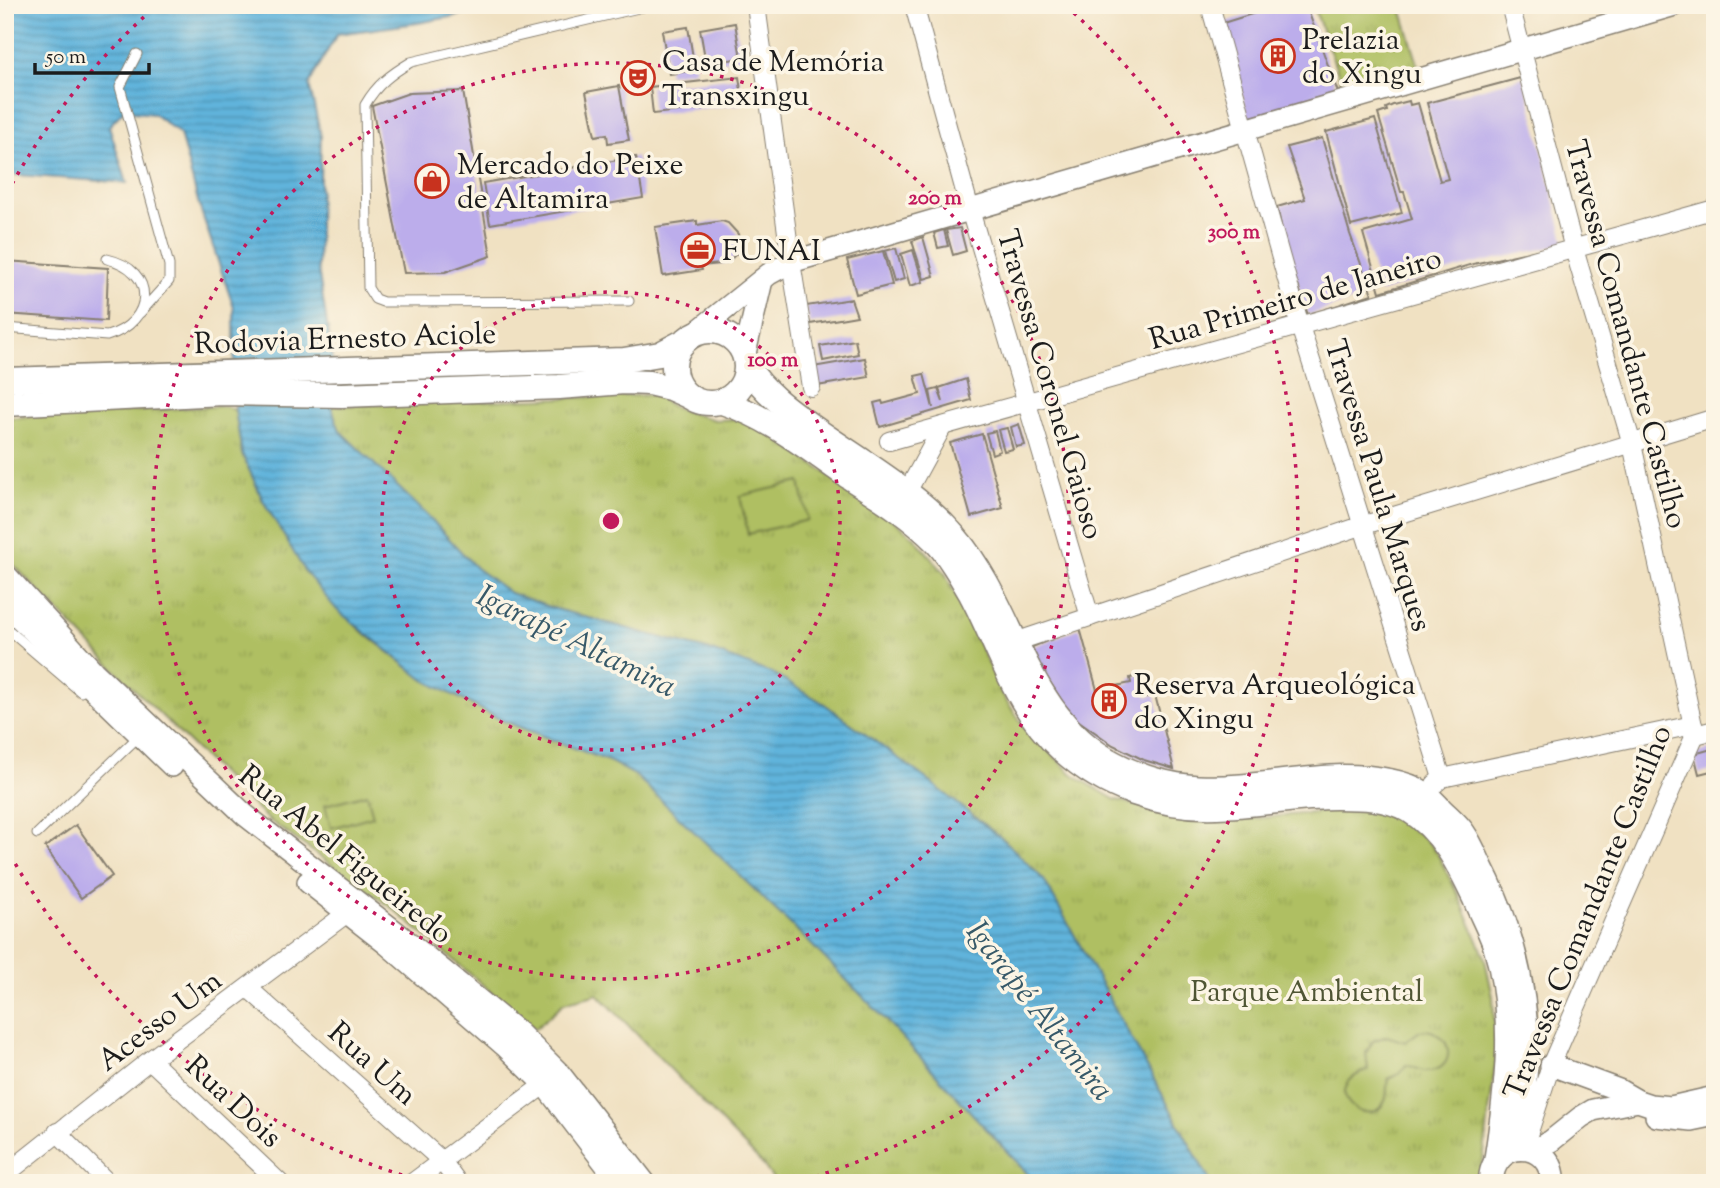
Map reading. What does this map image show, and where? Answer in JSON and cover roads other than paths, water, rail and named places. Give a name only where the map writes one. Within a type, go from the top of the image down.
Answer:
[{"type":"main road","points":[[746,360],[741,388],[733,397],[722,402],[710,404],[688,396],[675,376],[677,352],[688,338],[705,331],[728,335],[738,343],[756,379],[779,403],[906,492],[937,518],[971,558],[987,582],[1046,702],[1075,737],[1117,765],[1177,786],[1226,789],[1343,777],[1433,786],[1462,831],[1488,881],[1513,943],[1523,996],[1541,1166],[1506,1152],[1493,1173]]},
{"type":"main road","name":"Rodovia Ernesto Aciole","points":[[342,383],[624,360],[660,354],[688,338]]},
{"type":"main road","name":"Rodovia Ernesto Aciole","points":[[5,380],[223,383]]},
{"type":"main road","name":"Rodovia Ernesto Aciole","points":[[342,383],[559,387],[624,382],[649,383],[688,396]]},
{"type":"main road","points":[[223,383],[342,383]]},
{"type":"main road","name":"Rodovia Ernesto Aciole","points":[[5,404],[223,383]]},
{"type":"main road","points":[[722,402],[745,410],[797,440],[899,510],[937,543],[972,596],[1012,682],[1032,717],[1061,749],[1096,775],[1126,791],[1178,804],[1214,807],[1323,797],[1367,797],[1394,803],[1423,821],[1446,843],[1495,945],[1506,997],[1509,1041],[1493,1173]]},
{"type":"street","points":[[756,5],[811,387]]},
{"type":"street","name":"Travessa Coronel Gaioso","points":[[914,5],[970,210],[1090,617]]},
{"type":"street","name":"Travessa Paula Marques","points":[[1210,5],[1300,326],[1361,526],[1433,786]]},
{"type":"street","name":"Travessa Comandante Castilho","points":[[1510,5],[1574,249],[1632,444],[1694,730],[1551,1065],[1541,1166]]},
{"type":"street","points":[[688,338],[762,280],[791,262],[1675,5]]},
{"type":"street","name":"Rua Primeiro de Janeiro","points":[[889,441],[1715,209]]},
{"type":"street","points":[[746,360],[762,280]]},
{"type":"street","points":[[1015,642],[1361,526],[1715,418]]},
{"type":"street","points":[[906,492],[943,426]]},
{"type":"street","name":"Rua Abel Figueiredo","points":[[5,575],[94,672],[141,733]]},
{"type":"street","name":"Rua Abel Figueiredo","points":[[5,604],[235,823],[354,909],[505,1046],[552,1078],[645,1183]]},
{"type":"street","points":[[1433,786],[1694,730],[1715,730]]},
{"type":"street","name":"Acesso Um","points":[[5,1175],[150,1060],[354,909]]},
{"type":"street","name":"Rua Um","points":[[248,988],[442,1161],[458,1183]]},
{"type":"street","name":"Rua Dois","points":[[150,1060],[280,1183]]},
{"type":"street","points":[[1551,1065],[1619,1090],[1650,1105],[1671,1107],[1715,1097]]},
{"type":"street","points":[[412,1183],[552,1078]]},
{"type":"street","name":"Rua Abel Figueiredo","points":[[552,1078],[620,1183]]},
{"type":"street","points":[[1581,1117],[1593,1081]]},
{"type":"street","points":[[1541,1166],[1551,1141],[1581,1117],[1593,1110],[1638,1101]]},
{"type":"street","points":[[1541,1166],[1585,1124],[1600,1117],[1618,1112],[1684,1120],[1715,1115]]},
{"type":"street","points":[[57,1132],[108,1183]]},
{"type":"lane","points":[[629,301],[383,302],[375,299],[368,288],[365,105],[388,76],[411,62],[651,5]]},
{"type":"lane","points":[[5,328],[107,336],[132,325],[169,281],[169,265],[120,87],[137,54]]},
{"type":"lane","points":[[107,259],[121,262],[132,270],[140,281],[145,296],[140,313]]},
{"type":"lane","points":[[5,627],[141,733],[37,834]]},
{"type":"water","name":"Igarapé Altamira","points":[[5,5],[514,5],[418,23],[337,34],[309,84],[321,136],[318,269],[332,355],[331,406],[340,431],[427,515],[476,568],[510,593],[552,608],[714,652],[773,674],[823,703],[1005,841],[1044,880],[1211,1183],[1036,1183],[887,1021],[635,775],[611,762],[504,721],[424,680],[337,610],[306,573],[264,502],[242,454],[235,410],[234,308],[199,205],[180,134],[154,114],[123,111],[109,126],[127,183],[5,174]]},
{"type":"place","name":"Prelazia do Xingu","points":[[1278,56]]},
{"type":"place","name":"Casa de Memória Transxingu","points":[[638,78]]},
{"type":"place","name":"Mercado do Peixe de Altamira","points":[[432,181]]},
{"type":"place","name":"FUNAI","points":[[698,250]]},
{"type":"place","name":"Reserva Arqueológica do Xingu","points":[[1109,701]]},
{"type":"park label","name":"Parque Ambiental","points":[[1307,991]]}]
